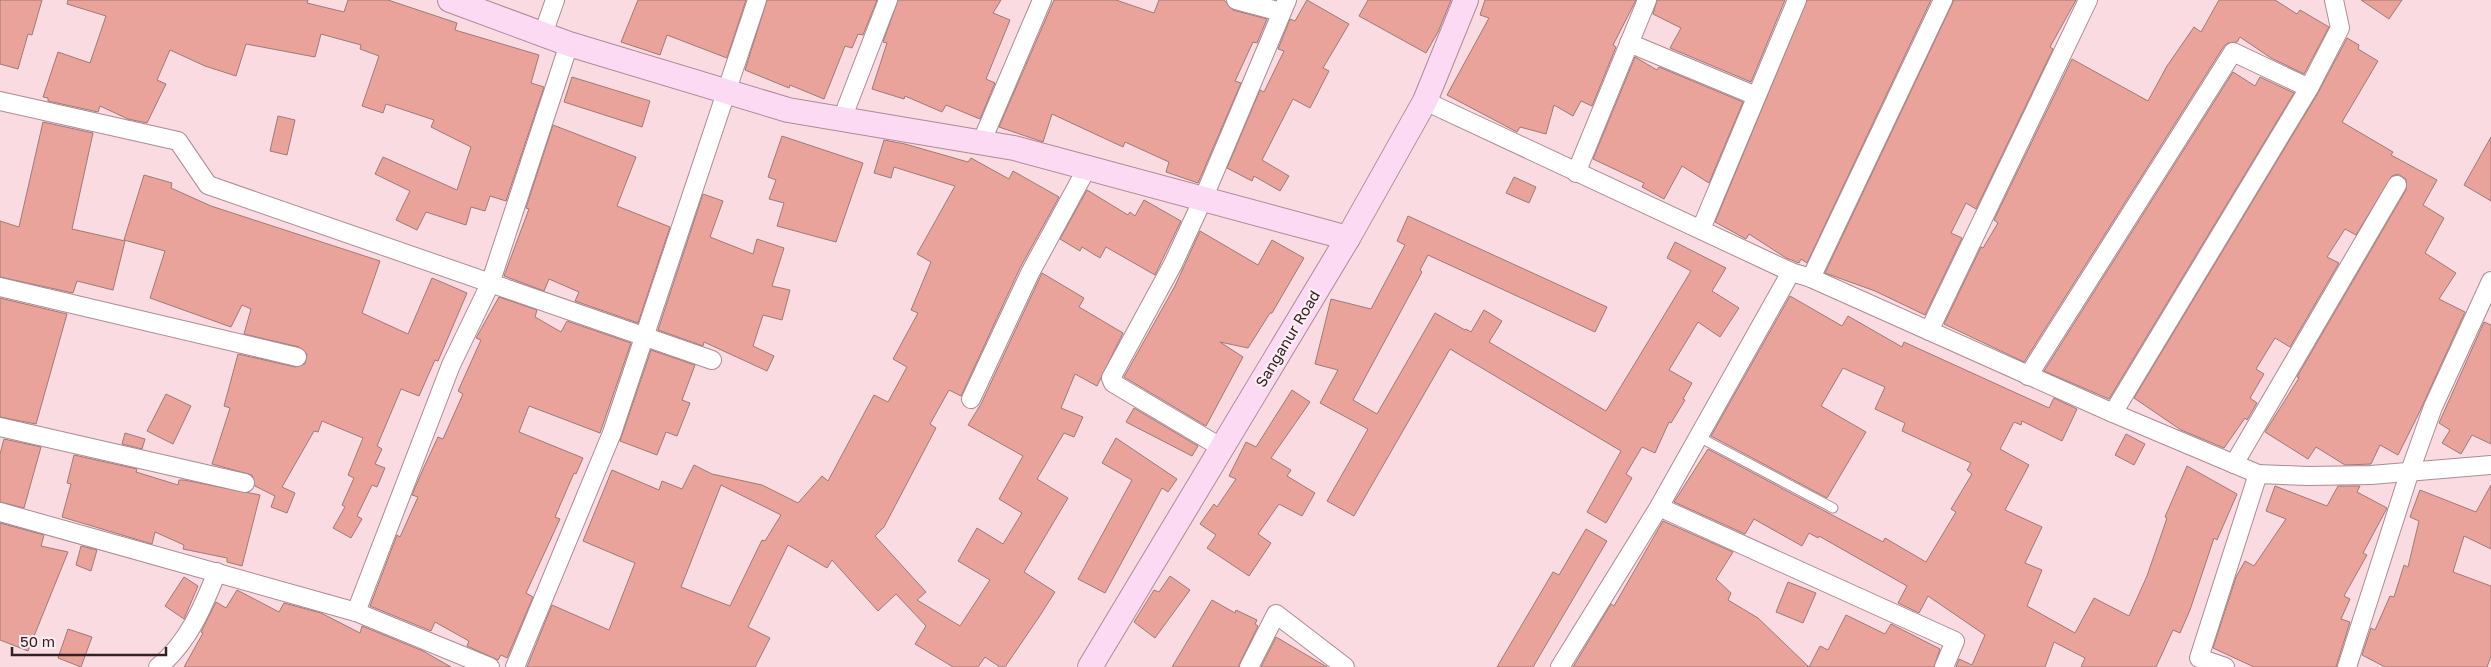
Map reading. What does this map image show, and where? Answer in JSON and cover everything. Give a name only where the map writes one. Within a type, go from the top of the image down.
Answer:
[{"type":"street","points":[[450,0],[569,44],[788,110],[1014,148],[1348,238]]},
{"type":"street","points":[[543,34],[555,0]]},
{"type":"street","points":[[515,667],[612,433],[757,0]]},
{"type":"street","points":[[842,119],[888,0]]},
{"type":"street","points":[[981,143],[1042,0]]},
{"type":"street","points":[[1222,448],[1113,383],[1111,378],[1173,264],[1203,199],[1284,6],[1236,0]]},
{"type":"street","name":"Sanganur Road","points":[[1090,667],[1348,238],[1425,101],[1466,0]]},
{"type":"street","points":[[1576,173],[1648,0]]},
{"type":"street","points":[[1701,229],[1797,0]]},
{"type":"street","points":[[1811,278],[1943,0]]},
{"type":"street","points":[[1929,332],[2088,0]]},
{"type":"street","points":[[2113,414],[2309,88],[2340,28],[2334,0]]},
{"type":"street","points":[[1629,43],[1756,96]]},
{"type":"street","points":[[356,612],[451,365],[490,284],[569,44]]},
{"type":"street","points":[[2028,376],[2233,52],[2309,88]]},
{"type":"street","points":[[0,101],[178,140],[208,184],[712,360]]},
{"type":"street","points":[[1425,101],[1791,272],[1811,278],[2113,414],[2258,474],[2308,476],[2408,474],[2491,466]]},
{"type":"street","points":[[970,399],[1030,273],[1088,168]]},
{"type":"street","points":[[2234,464],[2397,185]]},
{"type":"street","points":[[1560,667],[1659,507],[1791,272]]},
{"type":"street","points":[[2347,667],[2408,474],[2433,408],[2491,281]]},
{"type":"street","points":[[0,287],[297,357]]},
{"type":"street","points":[[0,427],[245,483]]},
{"type":"street","points":[[2225,667],[2197,663],[2258,474]]},
{"type":"street","points":[[1659,507],[1955,641],[1944,667]]},
{"type":"street","points":[[0,512],[356,612],[490,667]]},
{"type":"street","points":[[158,667],[173,655],[200,613],[217,572]]},
{"type":"street","points":[[1249,667],[1276,614],[1346,667]]},
{"type":"lane","points":[[1699,437],[1833,508]]},
{"type":"building","points":[[0,0],[42,0],[32,35],[28,34],[18,69],[0,64]]},
{"type":"building","points":[[68,0],[308,0],[307,3],[344,12],[348,0],[388,0],[457,23],[455,30],[539,55],[531,83],[544,87],[506,201],[490,196],[485,211],[471,207],[466,225],[426,212],[417,230],[396,220],[410,191],[375,174],[383,157],[457,190],[471,147],[431,127],[434,120],[386,104],[383,113],[362,106],[379,56],[360,49],[361,45],[321,34],[315,57],[246,44],[236,76],[205,66],[170,50],[157,80],[166,84],[147,123],[128,119],[100,106],[98,112],[48,101],[48,98],[43,97],[58,52],[90,63],[106,16],[67,4]]},
{"type":"building","points":[[638,0],[746,0],[727,58],[667,35],[660,55],[621,42]]},
{"type":"building","points":[[767,0],[877,0],[863,35],[858,34],[852,48],[845,46],[824,99],[790,85],[789,88],[745,70]]},
{"type":"building","points":[[898,0],[1001,0],[993,13],[1010,20],[986,79],[995,83],[980,119],[946,105],[942,112],[905,96],[904,99],[872,89],[887,43],[883,42]]},
{"type":"building","points":[[1054,0],[1116,0],[1154,13],[1159,0],[1224,0],[1233,10],[1267,19],[1257,43],[1253,42],[1235,81],[1241,83],[1198,183],[1166,172],[1169,162],[1125,142],[1123,147],[1052,114],[1043,142],[999,127]]},
{"type":"building","points":[[1307,0],[1349,24],[1323,68],[1329,71],[1310,108],[1293,99],[1262,160],[1289,176],[1280,191],[1254,176],[1252,181],[1227,168],[1260,90],[1264,92],[1284,51],[1278,49],[1290,19],[1295,21]]},
{"type":"building","points":[[1368,0],[1451,0],[1438,32],[1426,53],[1359,16]]},
{"type":"building","points":[[1485,0],[1636,0],[1613,45],[1616,47],[1592,106],[1581,101],[1573,116],[1554,105],[1546,134],[1520,127],[1517,132],[1447,95],[1489,18],[1480,15]]},
{"type":"building","points":[[1657,0],[1785,0],[1751,82],[1670,48],[1681,28],[1653,14]]},
{"type":"building","points":[[1807,0],[1931,0],[1807,263],[1801,259],[1799,263],[1786,258],[1749,234],[1746,239],[1715,222]]},
{"type":"building","points":[[1954,0],[2076,0],[2050,47],[2053,49],[1976,209],[1966,203],[1951,233],[1962,238],[1925,315],[1875,291],[1825,273]]},
{"type":"building","points":[[2219,0],[2275,0],[2297,14],[2300,10],[2329,27],[2304,74],[2271,58],[2240,37],[2237,42],[2228,43],[2224,46],[2024,362],[1944,324],[1981,247],[1983,248],[1998,223],[1994,220],[2072,59],[2148,101],[2167,66],[2194,27],[2201,32]]},
{"type":"building","points":[[2361,0],[2402,0],[2389,19]]},
{"type":"building","points":[[2347,38],[2359,45],[2358,49],[2378,61],[2342,122],[2393,152],[2391,155],[2437,180],[2423,205],[2444,218],[2425,253],[2456,273],[2439,299],[2465,312],[2398,455],[2380,445],[2371,464],[2345,465],[2316,447],[2308,459],[2265,432],[2299,378],[2297,377],[2406,190],[2406,179],[2398,174],[2392,176],[2356,235],[2345,229],[2327,257],[2339,263],[2290,347],[2275,338],[2256,369],[2264,374],[2250,398],[2257,403],[2247,420],[2245,418],[2224,448],[2181,430],[2134,398],[2318,93]]},
{"type":"building","points":[[1635,57],[1657,70],[1659,67],[1743,102],[1709,183],[1682,166],[1664,199],[1642,187],[1644,183],[1593,159]]},
{"type":"building","points":[[2233,72],[2255,86],[2260,77],[2294,93],[2109,399],[2044,371]]},
{"type":"building","points":[[572,77],[650,101],[642,127],[564,102]]},
{"type":"building","points":[[278,116],[295,120],[287,155],[270,151]]},
{"type":"building","points":[[43,122],[93,133],[72,229],[125,241],[113,290],[77,281],[73,293],[0,277],[0,221],[19,227]]},
{"type":"building","points":[[553,125],[636,157],[617,206],[670,227],[638,323],[575,301],[579,292],[549,279],[544,291],[504,276],[529,209],[526,208]]},
{"type":"building","points":[[782,136],[863,163],[836,242],[777,226],[784,203],[769,199],[776,180],[768,177]]},
{"type":"building","points":[[2491,137],[2491,201],[2464,185]]},
{"type":"building","points":[[884,140],[968,162],[971,158],[1009,179],[1013,171],[1059,197],[1020,268],[961,396],[949,390],[930,424],[936,428],[884,527],[875,536],[926,592],[917,600],[960,626],[990,580],[958,561],[977,528],[1003,544],[1022,513],[999,499],[1023,456],[968,425],[981,404],[1042,273],[1084,298],[1079,307],[1123,333],[1097,386],[1075,374],[1061,408],[1083,417],[1074,437],[1064,433],[1037,479],[1068,498],[1024,572],[1055,592],[1005,667],[1000,667],[985,657],[978,667],[953,667],[915,644],[926,626],[896,594],[878,611],[832,560],[827,568],[788,545],[748,627],[770,638],[755,667],[527,667],[552,605],[609,630],[635,563],[583,541],[612,470],[659,490],[662,481],[682,489],[694,465],[712,474],[762,485],[798,503],[822,476],[828,481],[874,395],[888,402],[907,367],[893,359],[918,313],[911,310],[931,262],[917,254],[955,186],[894,167],[891,178],[874,173]],"holes":[[[721,485],[781,515],[765,541],[762,540],[730,606],[681,587]]]},
{"type":"building","points":[[144,175],[172,183],[171,188],[211,206],[380,261],[362,313],[408,334],[432,278],[467,293],[438,361],[435,360],[419,396],[401,389],[377,446],[382,449],[375,464],[385,468],[377,487],[372,485],[357,516],[362,519],[351,538],[333,528],[345,507],[342,505],[354,478],[348,475],[363,438],[322,421],[318,432],[314,431],[282,487],[295,493],[287,513],[271,507],[275,496],[255,486],[252,475],[212,464],[230,408],[224,406],[238,354],[295,367],[305,364],[307,354],[299,347],[244,334],[251,309],[242,305],[231,327],[150,298],[165,251],[124,240]]},
{"type":"building","points":[[1514,177],[1536,187],[1529,203],[1506,193]]},
{"type":"building","points":[[1087,190],[1128,215],[1130,212],[1135,216],[1144,200],[1181,221],[1155,275],[1106,247],[1100,258],[1082,247],[1080,251],[1060,239]]},
{"type":"building","points":[[703,194],[723,201],[710,237],[753,254],[757,239],[784,248],[772,286],[790,290],[782,320],[763,315],[753,346],[774,356],[767,371],[704,342],[703,346],[658,330]]},
{"type":"building","points":[[1408,216],[1607,307],[1595,332],[1428,255],[1420,270],[1422,272],[1353,400],[1377,414],[1435,313],[1471,332],[1484,310],[1502,321],[1489,342],[1606,411],[1691,271],[1667,258],[1675,242],[1726,268],[1712,291],[1739,308],[1720,337],[1698,322],[1669,370],[1692,383],[1683,399],[1685,400],[1671,423],[1669,422],[1655,453],[1642,447],[1626,474],[1632,478],[1606,523],[1587,512],[1621,451],[1450,349],[1354,516],[1327,501],[1368,429],[1320,403],[1338,370],[1315,364],[1331,299],[1371,309],[1405,245],[1397,241]]},
{"type":"building","points":[[1200,231],[1258,265],[1272,240],[1304,258],[1272,313],[1270,313],[1248,348],[1220,342],[1243,357],[1206,426],[1124,377],[1175,286]]},
{"type":"building","points":[[1790,296],[1842,326],[1848,316],[1902,347],[1904,342],[2049,408],[2054,398],[2077,409],[2062,441],[2022,421],[2021,425],[2014,422],[2000,449],[2029,465],[2005,510],[2042,527],[2025,563],[2042,570],[2027,606],[2075,633],[2094,598],[2129,616],[2147,576],[2167,518],[2165,517],[2187,466],[2237,494],[2217,540],[2214,538],[2190,610],[2180,633],[2173,630],[2156,667],[2081,667],[2085,658],[2054,642],[2045,667],[1956,667],[1959,659],[1972,665],[1985,635],[1928,596],[1919,613],[1898,603],[1907,586],[1819,536],[1818,538],[1809,533],[1802,546],[1754,519],[1745,534],[1674,502],[1708,449],[1883,542],[1885,538],[1926,562],[1956,512],[1951,509],[1972,474],[1967,470],[1971,463],[1902,431],[1905,423],[1875,409],[1885,387],[1843,368],[1821,406],[1866,432],[1827,498],[1711,436]]},
{"type":"building","points":[[499,297],[537,310],[535,317],[561,332],[567,321],[631,343],[600,433],[529,406],[519,432],[583,458],[576,474],[574,473],[555,517],[560,519],[526,593],[533,597],[507,658],[501,655],[498,660],[467,646],[469,641],[435,622],[431,631],[370,606],[397,535],[400,537],[418,497],[412,495],[424,467],[438,437],[443,439],[463,394],[458,391],[481,340],[476,338]]},
{"type":"building","points":[[0,298],[67,314],[36,424],[0,417]]},
{"type":"building","points":[[2484,322],[2491,325],[2491,444],[2472,435],[2461,454],[2442,443],[2450,430],[2439,423]]},
{"type":"building","points":[[651,350],[695,365],[682,400],[690,403],[677,436],[666,432],[657,455],[620,441]]},
{"type":"building","points":[[1292,390],[1310,402],[1271,458],[1291,470],[1287,476],[1315,493],[1302,516],[1279,504],[1258,534],[1271,543],[1249,576],[1207,548],[1216,535],[1200,524],[1214,504],[1217,507],[1236,479],[1229,476],[1246,442],[1256,447]]},
{"type":"building","points":[[166,394],[191,406],[173,444],[147,431]]},
{"type":"building","points":[[1134,408],[1198,446],[1192,456],[1126,422]]},
{"type":"building","points":[[125,433],[145,439],[142,449],[122,444]]},
{"type":"building","points":[[2126,434],[2145,444],[2134,465],[2115,455]]},
{"type":"building","points":[[1116,438],[1177,479],[1168,492],[1162,488],[1105,593],[1078,579],[1132,480],[1102,463]]},
{"type":"building","points":[[4,439],[41,447],[24,508],[0,502],[0,454]]},
{"type":"building","points":[[74,455],[137,469],[136,472],[178,485],[179,480],[184,480],[260,495],[242,566],[227,562],[227,558],[183,549],[184,545],[155,532],[152,544],[62,517],[71,484],[67,483]]},
{"type":"building","points":[[2491,485],[2491,549],[2464,536],[2453,572],[2491,586],[2491,656],[2487,667],[2385,667],[2362,655],[2371,628],[2375,630],[2390,596],[2394,597],[2404,565],[2408,567],[2419,521],[2410,517],[2420,490],[2476,512]]},
{"type":"building","points":[[2275,486],[2327,506],[2338,486],[2360,486],[2357,492],[2387,508],[2363,553],[2367,555],[2344,596],[2350,599],[2341,619],[2350,622],[2336,667],[2254,667],[2213,648],[2236,577],[2245,561],[2254,566],[2286,519],[2266,511]]},
{"type":"building","points":[[1663,521],[1733,552],[1716,579],[1731,593],[1728,600],[1758,618],[1809,667],[1573,667],[1611,604],[1614,606]]},
{"type":"building","points":[[0,523],[44,535],[41,546],[68,552],[28,651],[0,640]]},
{"type":"building","points":[[1586,529],[1607,541],[1533,667],[1497,667],[1553,572],[1559,575]]},
{"type":"building","points":[[81,546],[97,550],[91,571],[76,565]]},
{"type":"building","points":[[1170,576],[1190,590],[1155,638],[1134,622],[1154,590],[1159,592]]},
{"type":"building","points":[[184,577],[198,586],[184,619],[165,606]]},
{"type":"building","points":[[1788,582],[1816,593],[1803,623],[1776,612]]},
{"type":"building","points":[[237,590],[279,612],[284,603],[321,613],[360,633],[362,626],[423,651],[451,667],[184,667],[203,633],[201,632],[216,602],[226,608]]},
{"type":"building","points":[[1212,600],[1235,613],[1236,610],[1257,620],[1255,624],[1258,626],[1238,667],[1172,667]]},
{"type":"building","points":[[1846,615],[1885,634],[1891,624],[1940,649],[1934,667],[1809,667],[1820,646],[1828,650]]},
{"type":"building","points":[[68,629],[92,637],[81,667],[58,658]]},
{"type":"building","points":[[1276,637],[1327,667],[1261,667]]}]
